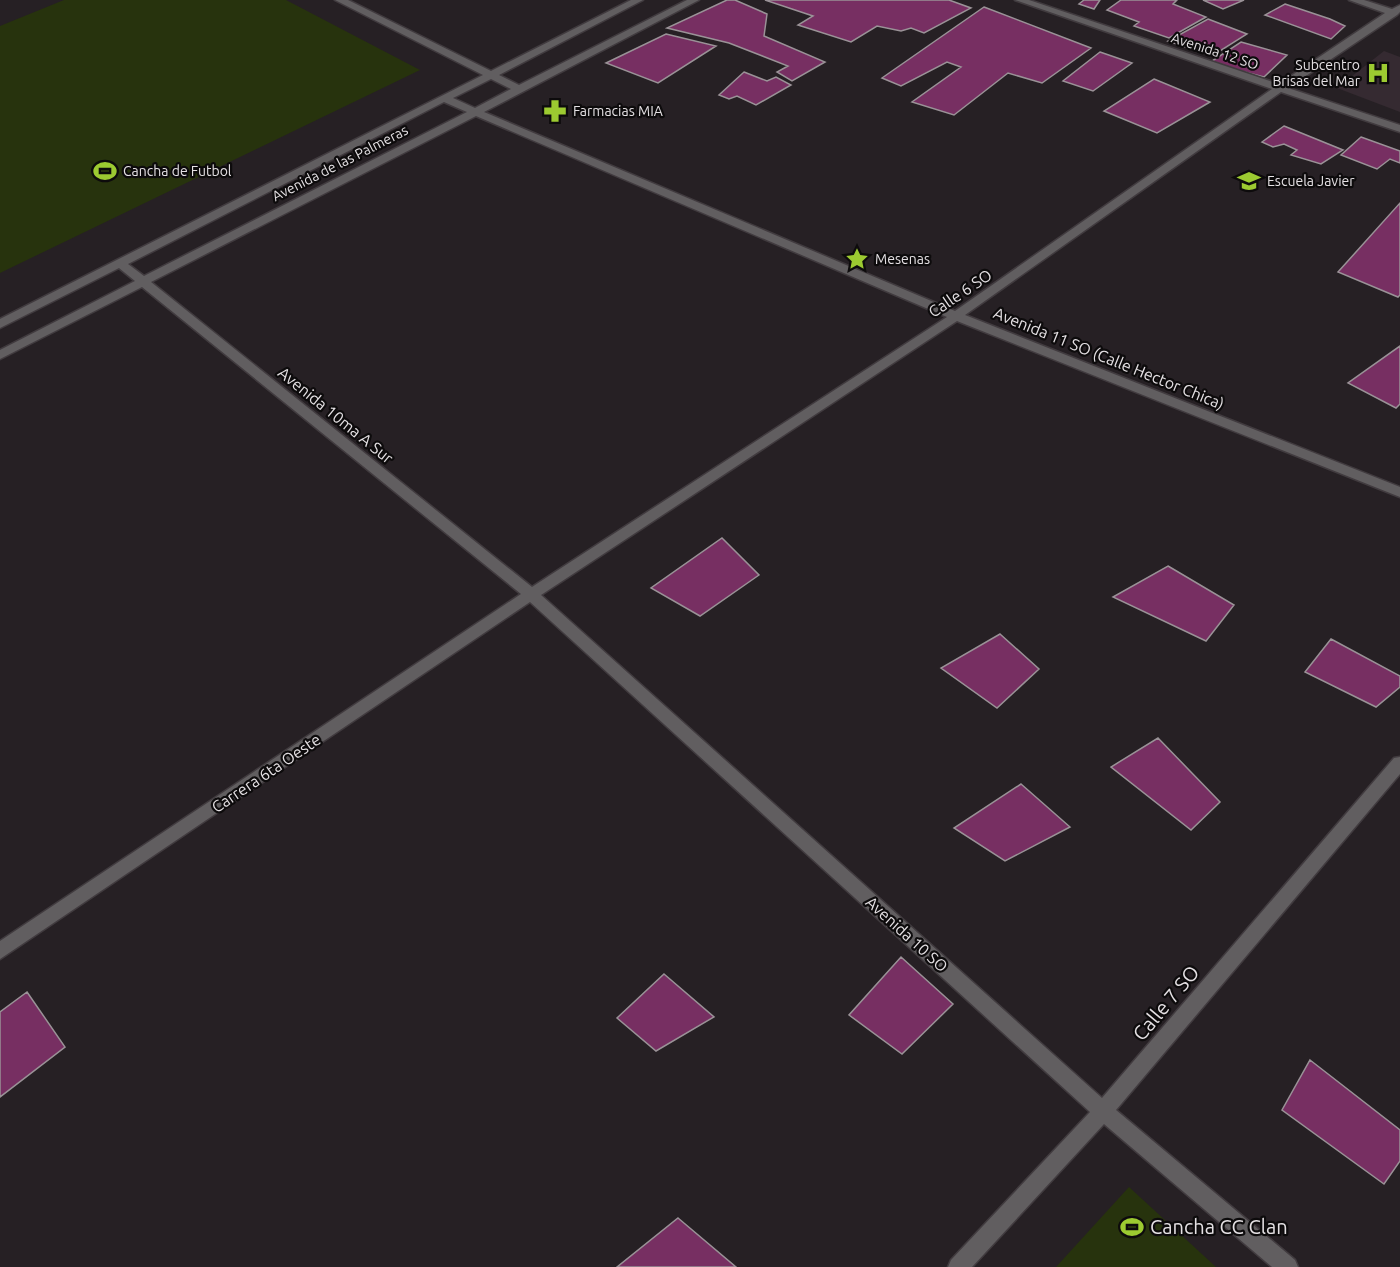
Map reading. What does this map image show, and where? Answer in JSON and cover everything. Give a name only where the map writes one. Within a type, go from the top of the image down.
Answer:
[{"type":"street","points":[[340,0],[519,89]]},
{"type":"street","name":"Avenida de las Palmeras","points":[[0,324],[638,0]]},
{"type":"street","name":"Avenida de las Palmeras","points":[[0,355],[694,0]]},
{"type":"street","name":"Avenida 12 SO","points":[[1020,0],[1282,87],[1400,129]]},
{"type":"street","points":[[1354,0],[1397,11]]},
{"type":"street","name":"Calle 6 SO","points":[[531,594],[956,316],[1282,87],[1397,11]]},
{"type":"street","name":"Avenida 11 SO (Calle Hector Chica)","points":[[443,98],[956,316],[1400,492]]},
{"type":"street","name":"Avenida 10ma A Sur","points":[[120,263],[531,594]]},
{"type":"street","name":"Carrera 6ta Oeste","points":[[0,951],[531,594]]},
{"type":"street","name":"Avenida 10 SO","points":[[531,594],[1103,1111],[1288,1267]]},
{"type":"street","name":"Calle 7 SO","points":[[958,1267],[1103,1111],[1400,763]]},
{"type":"shaded area","name":"Subcentro Brisas del Mar","points":[[1384,51],[1400,57],[1400,112],[1337,88]]},
{"type":"green space","name":"Cancha de Futbol","points":[[64,0],[286,0],[420,70],[0,273],[0,26]]},
{"type":"green space","name":"Cancha CC Clan","points":[[1129,1187],[1216,1267],[1056,1267]]},
{"type":"building","points":[[727,0],[735,0],[767,14],[764,36],[825,62],[792,81],[777,72],[788,66],[729,43],[667,28]]},
{"type":"building","points":[[765,0],[949,0],[971,8],[924,33],[911,28],[901,31],[877,26],[851,42],[798,25],[813,16]]},
{"type":"building","points":[[1084,0],[1100,0],[1094,9],[1079,4]]},
{"type":"building","points":[[1121,0],[1177,0],[1173,4],[1206,17],[1169,38],[1134,26],[1139,22],[1107,10]]},
{"type":"building","points":[[1203,0],[1244,0],[1223,9]]},
{"type":"building","points":[[1285,4],[1345,26],[1331,39],[1265,15]]},
{"type":"building","points":[[984,7],[1091,48],[1042,83],[1008,73],[954,115],[912,102],[961,67],[947,62],[901,86],[882,78]]},
{"type":"building","points":[[1208,19],[1247,34],[1212,56],[1168,41]]},
{"type":"building","points":[[666,34],[716,46],[658,83],[606,63]]},
{"type":"building","points":[[1241,42],[1287,55],[1264,77],[1209,63]]},
{"type":"building","points":[[1100,52],[1132,63],[1093,91],[1063,81]]},
{"type":"building","points":[[744,72],[767,81],[776,77],[791,85],[756,105],[737,96],[729,99],[719,95]]},
{"type":"building","points":[[1154,79],[1210,102],[1157,133],[1104,111]]},
{"type":"building","points":[[1284,126],[1343,150],[1321,164],[1291,155],[1297,150],[1284,144],[1273,147],[1262,142]]},
{"type":"building","points":[[1361,137],[1400,151],[1400,163],[1390,159],[1377,169],[1341,155]]},
{"type":"building","points":[[1400,203],[1400,295],[1398,297],[1338,272]]},
{"type":"building","points":[[1400,346],[1400,404],[1396,408],[1348,383]]},
{"type":"building","points":[[722,538],[759,575],[700,616],[651,588]]},
{"type":"building","points":[[1168,566],[1234,605],[1206,641],[1113,597]]},
{"type":"building","points":[[1000,634],[1039,669],[997,708],[941,668]]},
{"type":"building","points":[[1331,639],[1400,676],[1400,687],[1376,707],[1305,672]]},
{"type":"building","points":[[1158,738],[1220,802],[1191,830],[1111,767]]},
{"type":"building","points":[[1021,784],[1070,827],[1005,861],[954,828]]},
{"type":"building","points":[[901,957],[953,1004],[902,1054],[849,1015]]},
{"type":"building","points":[[664,974],[714,1017],[656,1051],[617,1018]]},
{"type":"building","points":[[27,992],[65,1047],[0,1097],[0,1012]]},
{"type":"building","points":[[1310,1060],[1400,1130],[1400,1161],[1384,1184],[1282,1110]]},
{"type":"building","points":[[678,1218],[736,1267],[617,1267]]},
{"type":"place","name":"Subcentro Brisas del Mar","points":[[1378,73]]},
{"type":"place","name":"Farmacias MIA","points":[[555,111]]},
{"type":"place","name":"Cancha de Futbol","points":[[105,171]]},
{"type":"place","name":"Escuela Javier","points":[[1249,181]]},
{"type":"place","name":"Mesenas","points":[[857,259]]},
{"type":"place","name":"Cancha CC Clan","points":[[1132,1227]]}]
